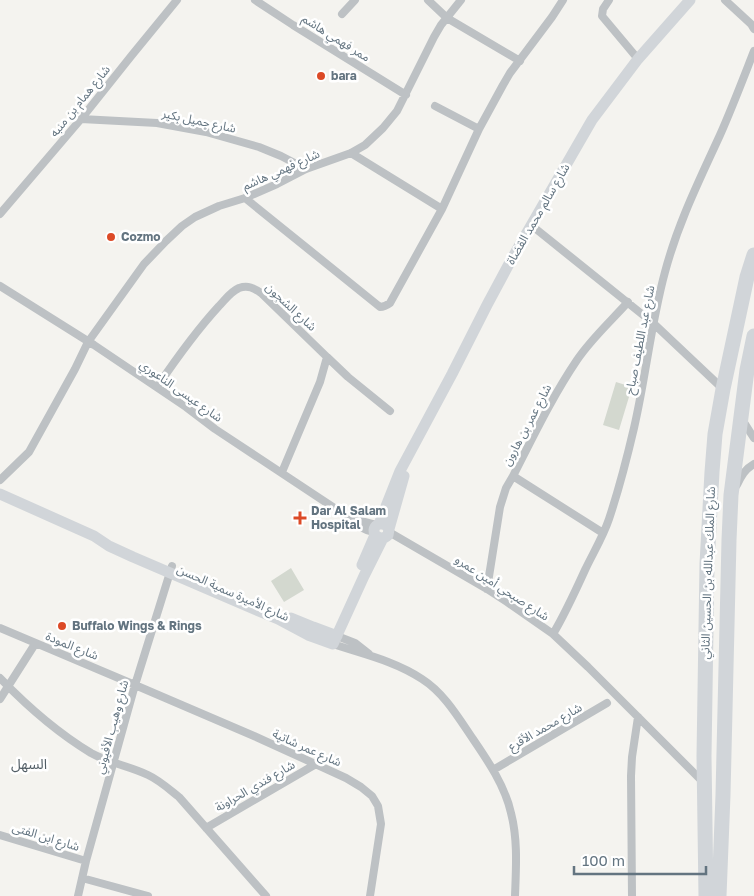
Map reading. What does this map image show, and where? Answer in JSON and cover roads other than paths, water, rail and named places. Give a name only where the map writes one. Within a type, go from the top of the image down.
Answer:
[{"type":"highway","name":"شارع الملك عبدالله بن الحسين الثاني","points":[[719,896],[713,876],[704,756],[707,555],[715,434],[747,277],[754,255]]},
{"type":"highway","name":"شارع الملك عبدالله بن الحسين الثاني","points":[[706,896],[713,876],[724,758],[731,496],[747,370],[754,336]]},
{"type":"street","name":"شارع همام بن منبه","points":[[0,214],[81,119],[177,0]]},
{"type":"street","name":"ممر فهمي هاشم","points":[[255,0],[406,95]]},
{"type":"street","points":[[342,14],[355,0]]},
{"type":"street","points":[[428,0],[447,18],[520,61]]},
{"type":"street","name":"شارع فهمي هاشم","points":[[0,480],[30,452],[88,342],[144,264],[189,220],[210,210],[245,198],[306,169],[351,153],[365,145],[398,111],[434,36],[461,0]]},
{"type":"street","points":[[245,198],[380,306],[383,307],[390,303],[442,209],[479,129],[510,72],[520,61],[563,0]]},
{"type":"street","points":[[609,0],[603,9],[602,16],[638,59]]},
{"type":"street","name":"شارع سالم محمد القضاة","points":[[331,638],[352,589],[381,531],[392,489],[510,262],[592,120],[638,59],[690,0]]},
{"type":"street","points":[[725,0],[754,29]]},
{"type":"street","name":"شارع عبد اللطيف صباح","points":[[553,634],[603,534],[635,427],[653,323],[674,240],[754,51]]},
{"type":"street","points":[[435,106],[479,129]]},
{"type":"street","name":"شارع جميل بكير","points":[[81,119],[156,123],[206,132],[259,147],[282,156],[306,169]]},
{"type":"street","points":[[351,153],[442,209]]},
{"type":"street","points":[[531,225],[653,323],[723,389]]},
{"type":"street","name":"شارع عيسى الناعوري","points":[[0,286],[157,387],[215,429],[348,517],[381,531]]},
{"type":"street","name":"شارع الشجون","points":[[157,387],[212,314],[230,294],[239,288],[254,288],[261,293],[327,357]]},
{"type":"street","name":"شارع عمر بن هارون","points":[[603,534],[513,476],[560,385],[590,342],[628,302]]},
{"type":"street","points":[[282,472],[320,382],[327,357],[348,377],[390,411]]},
{"type":"street","points":[[741,417],[754,438]]},
{"type":"street","points":[[731,496],[742,474],[754,464]]},
{"type":"street","points":[[486,589],[500,507],[506,488],[513,476]]},
{"type":"street","name":"شارع الأميرة سمية الحسن","points":[[0,494],[94,536],[102,535],[171,570],[308,634],[355,643],[370,655],[420,678],[441,694],[493,770],[511,811],[515,832],[515,896]]},
{"type":"street","name":"شارع صبحي أمين عمرو","points":[[381,531],[486,589],[553,634],[705,784]]},
{"type":"street","name":"شارع وهيب الأفيوني","points":[[78,896],[135,684],[171,570]]},
{"type":"street","name":"شارع المودة","points":[[0,628],[135,684]]},
{"type":"street","points":[[0,699],[35,644]]},
{"type":"street","points":[[0,678],[36,712],[92,753],[147,774],[179,797],[266,896]]},
{"type":"street","name":"شارع عمر شاتية","points":[[135,684],[346,778],[372,796],[378,806],[381,824],[370,896]]},
{"type":"street","name":"شارع محمد الأقرع","points":[[493,770],[607,703]]},
{"type":"street","points":[[632,896],[631,776],[638,717]]},
{"type":"street","name":"شارع فندي الحراونة","points":[[206,828],[316,764]]},
{"type":"street","name":"شارع ابن الفتى","points":[[0,835],[86,861]]},
{"type":"street","points":[[701,896],[713,876],[726,890],[727,896]]},
{"type":"street","points":[[82,878],[148,896]]},
{"type":"place","name":"bara","points":[[321,76]]},
{"type":"place","name":"Cozmo","points":[[111,237]]},
{"type":"place","name":"Dar Al Salam Hospital","points":[[300,518]]},
{"type":"place","name":"Buffalo Wings & Rings","points":[[62,626]]},
{"type":"district","name":"السهل","points":[[29,764]]}]
